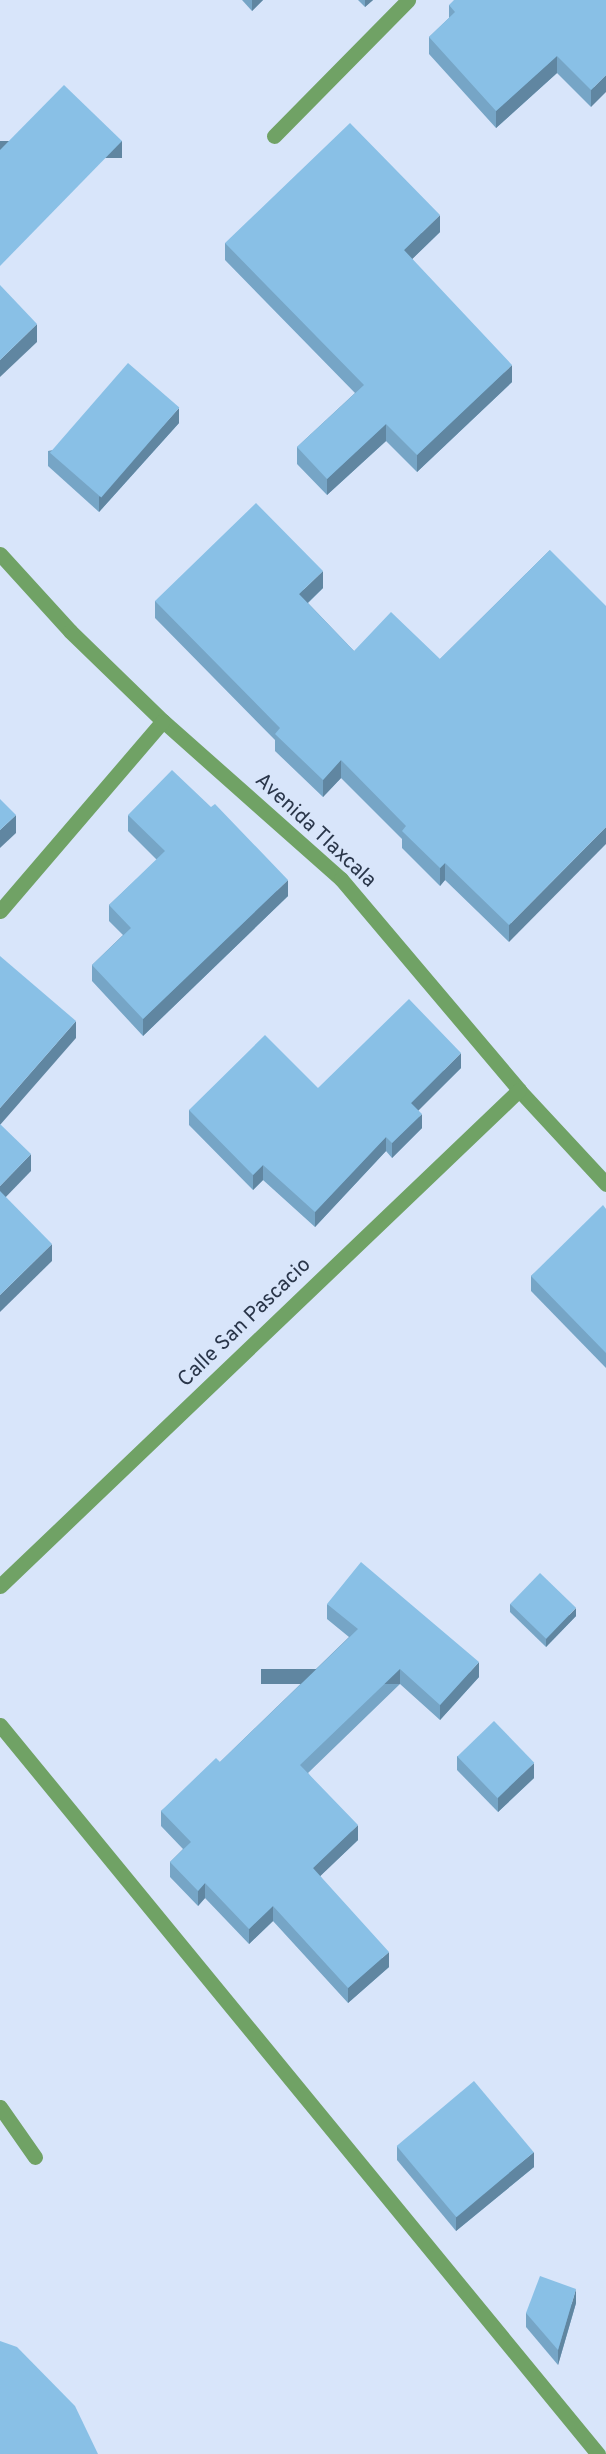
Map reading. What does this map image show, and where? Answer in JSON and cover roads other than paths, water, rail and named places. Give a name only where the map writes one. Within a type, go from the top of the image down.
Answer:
[{"type":"street","points":[[274,136],[408,0]]},
{"type":"street","name":"Avenida Tlaxcala","points":[[0,554],[70,631],[163,721],[341,879],[519,1090],[606,1184]]},
{"type":"street","points":[[0,911],[163,721]]},
{"type":"street","name":"Calle San Pascacio","points":[[0,1586],[519,1090]]},
{"type":"street","points":[[0,1725],[598,2454]]},
{"type":"street","points":[[0,2107],[35,2157]]}]
